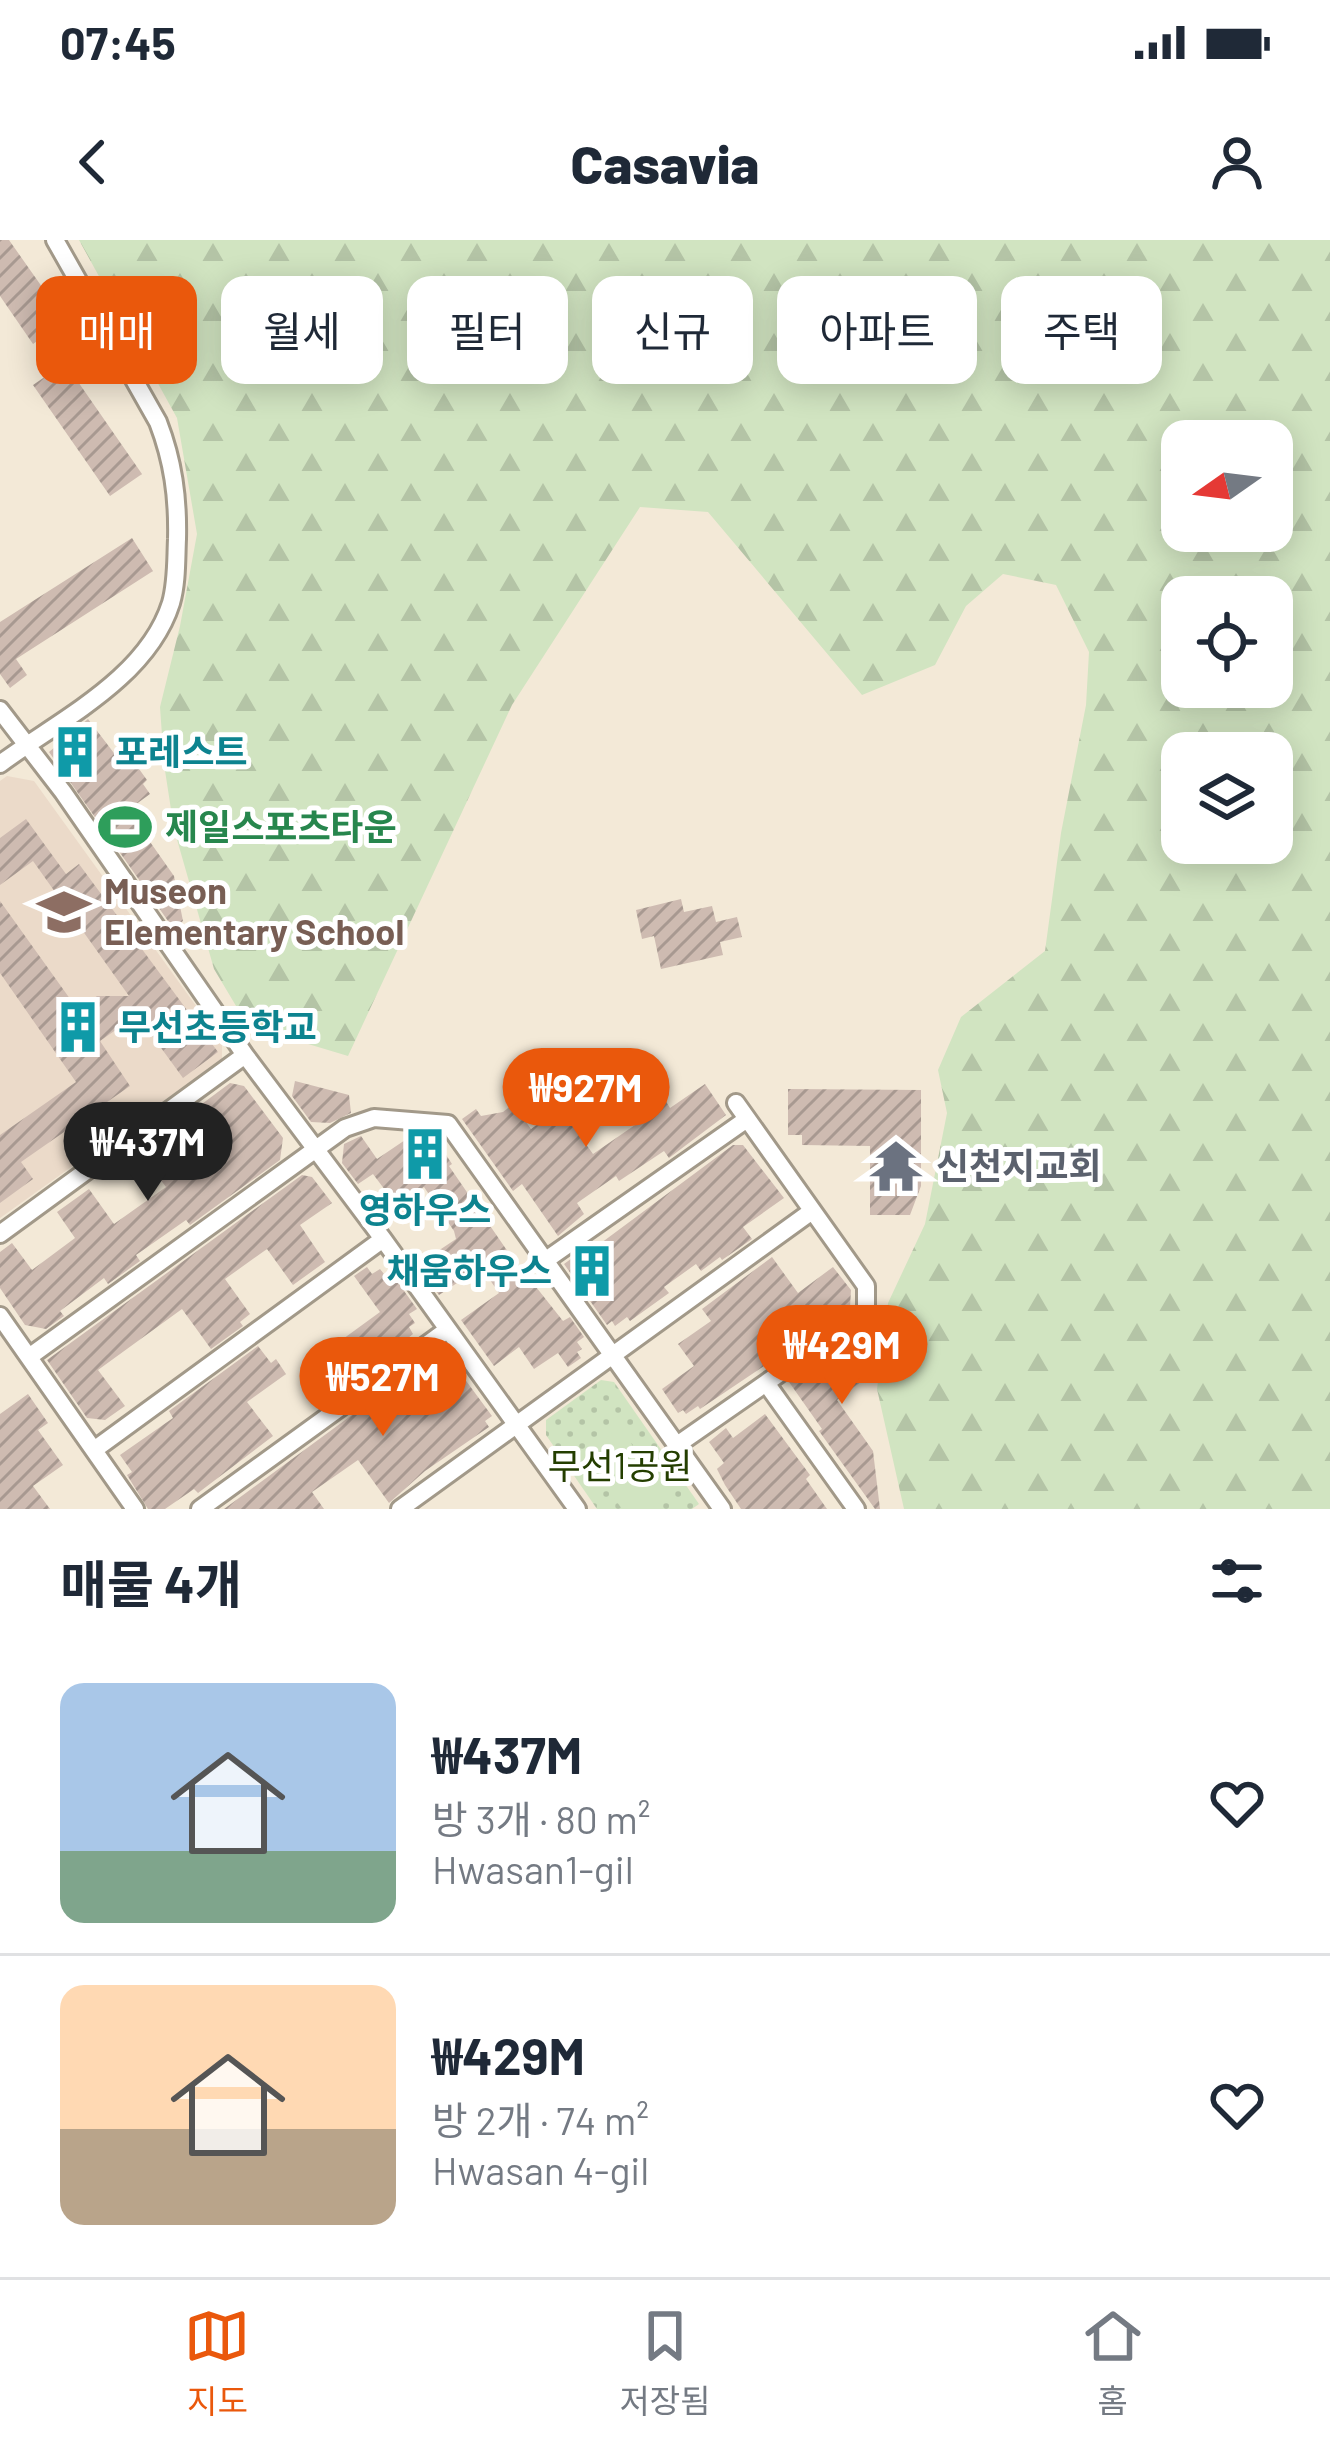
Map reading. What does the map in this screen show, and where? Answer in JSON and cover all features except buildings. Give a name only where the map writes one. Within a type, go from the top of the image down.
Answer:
[{"type":"street","points":[[0,764],[81,707],[139,657],[165,618],[176,575],[178,505],[169,450],[56,240]]},
{"type":"street","points":[[0,710],[87,826],[244,1055],[577,1509]]},
{"type":"street","points":[[0,1234],[244,1055]]},
{"type":"street","points":[[546,1260],[741,1111],[866,1286],[866,1312],[677,1445]]},
{"type":"street","points":[[29,1357],[362,1119],[448,1124],[722,1509]]},
{"type":"street","points":[[400,1509],[812,1210]]},
{"type":"street","points":[[94,1450],[383,1239]]},
{"type":"street","points":[[0,1316],[135,1509]]},
{"type":"street","points":[[200,1509],[447,1330]]},
{"type":"street","points":[[766,1383],[856,1509]]},
{"type":"shaded area","name":"Museon Elementary School","points":[[7,776],[34,781],[222,1042],[222,1059],[0,1218],[0,781]]},
{"type":"green space","points":[[79,240],[1330,240],[1330,1509],[904,1509],[877,1389],[888,1303],[925,1224],[947,1113],[938,1070],[961,1017],[1045,951],[1061,833],[1086,705],[1089,652],[1056,585],[1003,574],[966,606],[935,665],[862,695],[708,512],[640,507],[512,705],[348,1056],[248,1026],[214,969],[174,829],[160,707],[197,534],[177,418],[158,384],[197,384],[197,276],[99,276]]},
{"type":"green space","name":"무선1공원","points":[[601,1380],[614,1382],[699,1504],[692,1509],[597,1509],[546,1435],[546,1420]]},
{"type":"green space","points":[[620,1428],[669,1496],[651,1509],[622,1509],[583,1455]]},
{"type":"place","name":"포레스트","points":[[75,752]]},
{"type":"place","name":"제일스포츠타운","points":[[125,827]]},
{"type":"place","name":"Museon Elementary School","points":[[64,912]]},
{"type":"place","name":"무선초등학교","points":[[78,1027]]},
{"type":"place","name":"영하우스","points":[[425,1154]]},
{"type":"place","name":"신천지교회","points":[[896,1166]]},
{"type":"place","name":"채움하우스","points":[[592,1271]]}]
